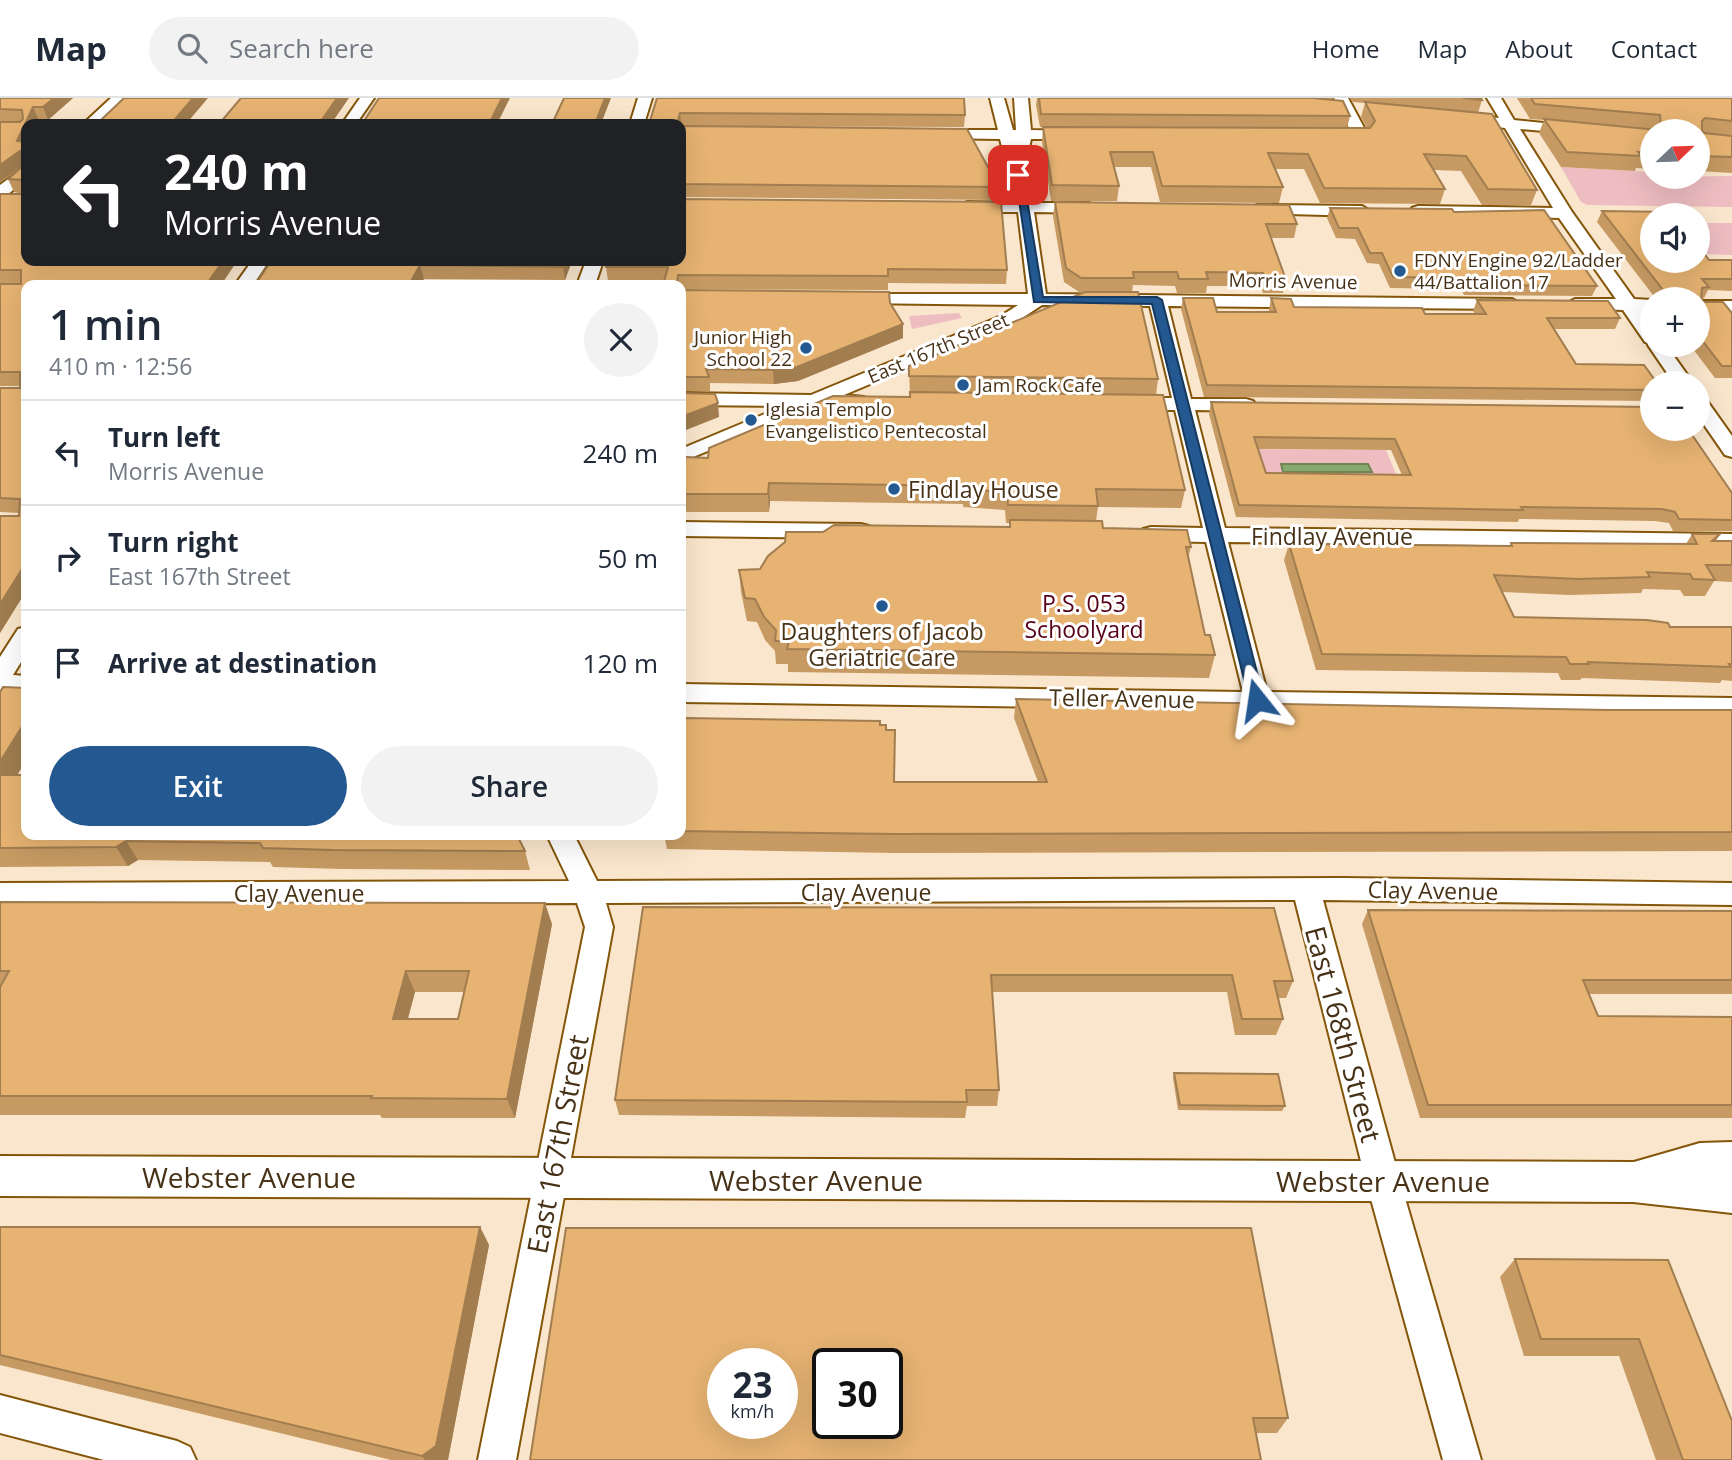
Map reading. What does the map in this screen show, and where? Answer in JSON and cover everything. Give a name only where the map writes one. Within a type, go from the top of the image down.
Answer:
[{"type":"main road","name":"Webster Avenue","points":[[1633,1182],[1700,1162],[1732,1161]]},
{"type":"main road","name":"Webster Avenue","points":[[0,1176],[1633,1182],[1732,1193]]},
{"type":"street","points":[[75,119],[97,98]]},
{"type":"street","points":[[96,119],[120,98]]},
{"type":"street","points":[[352,119],[367,98]]},
{"type":"street","points":[[639,119],[645,98]]},
{"type":"street","points":[[997,98],[1025,208],[1038,300]]},
{"type":"street","points":[[1003,115],[1006,98]]},
{"type":"street","points":[[1018,175],[1027,162],[1021,98]]},
{"type":"street","points":[[1494,98],[1564,213],[1640,321]]},
{"type":"street","points":[[1325,106],[1343,103],[1365,110]]},
{"type":"street","points":[[1320,137],[1361,137],[1343,103]]},
{"type":"street","points":[[984,108],[986,134],[1003,163],[1018,175]]},
{"type":"street","points":[[1441,117],[1598,132]]},
{"type":"street","points":[[915,134],[1091,135]]},
{"type":"street","points":[[5,197],[21,177]]},
{"type":"street","points":[[952,207],[1111,209]]},
{"type":"street","points":[[1240,210],[1373,211]]},
{"type":"street","points":[[1400,211],[1564,213]]},
{"type":"street","name":"Morris Avenue","points":[[832,297],[1524,304]]},
{"type":"street","name":"East 167th Street","points":[[686,454],[1007,320],[1038,300]]},
{"type":"street","points":[[1157,300],[1257,700]]},
{"type":"street","points":[[1551,304],[1640,305]]},
{"type":"street","points":[[1710,306],[1732,306]]},
{"type":"street","points":[[686,399],[880,401]]},
{"type":"street","points":[[1113,404],[1259,405]]},
{"type":"street","points":[[1710,408],[1729,410]]},
{"type":"street","points":[[1710,422],[1732,451]]},
{"type":"street","points":[[686,529],[882,531]]},
{"type":"street","name":"Findlay Avenue","points":[[1128,534],[1732,541]]},
{"type":"street","points":[[0,677],[21,643]]},
{"type":"street","points":[[0,684],[21,684]]},
{"type":"street","name":"Teller Avenue","points":[[686,693],[1732,707]]},
{"type":"street","name":"East 167th Street","points":[[497,1460],[599,927],[588,892],[563,840]]},
{"type":"street","name":"Clay Avenue","points":[[0,894],[1306,890],[1732,894]]},
{"type":"street","name":"East 168th Street","points":[[1306,890],[1462,1460]]},
{"type":"street","points":[[0,1414],[177,1460]]},
{"type":"shaded area","points":[[1561,167],[1640,171],[1640,189],[1710,189],[1710,176],[1732,176],[1732,207],[1710,207],[1710,203],[1640,203],[1640,206],[1587,205],[1581,202]]},
{"type":"shaded area","points":[[1710,223],[1732,223],[1732,255],[1710,254]]},
{"type":"shaded area","points":[[959,313],[962,318],[912,329],[909,316]]},
{"type":"shaded area","points":[[1252,449],[1386,450],[1401,486],[1262,485]]},
{"type":"shaded area","points":[[1281,464],[1368,464],[1372,472],[1283,472]]},
{"type":"building","points":[[0,98],[54,98],[43,107],[33,107],[27,119],[23,119],[22,110],[0,109]]},
{"type":"building","points":[[124,98],[193,98],[175,119],[102,119]]},
{"type":"building","points":[[241,98],[337,98],[322,119],[223,119]]},
{"type":"building","points":[[379,98],[502,98],[492,119],[365,119]]},
{"type":"building","points":[[564,98],[605,98],[597,119],[554,119]]},
{"type":"building","points":[[657,98],[964,98],[965,115],[680,113],[678,119],[651,119]]},
{"type":"building","points":[[1039,98],[1313,98],[1343,101],[1350,116],[1041,114]]},
{"type":"building","points":[[1531,98],[1732,98],[1732,121],[1705,118],[1660,119],[1660,115],[1535,104]]},
{"type":"building","points":[[1365,102],[1492,114],[1537,190],[1488,189],[1466,156],[1424,154],[1445,189],[1324,188],[1308,154],[1268,153],[1283,187],[1162,186],[1153,152],[1110,152],[1119,186],[1052,185],[1043,127],[1370,128],[1375,121]]},
{"type":"building","points":[[1544,119],[1640,128],[1640,156],[1567,152]]},
{"type":"building","points":[[0,122],[20,122],[21,132],[17,141],[21,141],[21,156],[20,151],[0,165]]},
{"type":"building","points":[[686,126],[967,129],[999,187],[686,184]]},
{"type":"building","points":[[1710,134],[1732,136],[1732,157],[1710,156]]},
{"type":"building","points":[[21,168],[21,180],[8,179]]},
{"type":"building","points":[[0,194],[21,194],[21,266],[219,266],[210,280],[21,280],[21,270],[0,270]]},
{"type":"building","points":[[686,199],[1001,202],[1007,270],[888,269],[888,276],[678,275],[678,280],[664,280],[668,267],[606,267],[686,266]]},
{"type":"building","points":[[1055,202],[1289,205],[1297,224],[1266,224],[1286,280],[1266,279],[1263,273],[1206,272],[1208,279],[1179,279],[1177,272],[1133,272],[1134,278],[1081,278],[1066,268]]},
{"type":"building","points":[[1330,208],[1452,209],[1454,212],[1544,210],[1597,286],[1468,285],[1464,278],[1393,277],[1382,253],[1370,253],[1358,228],[1339,228]]},
{"type":"building","points":[[1602,211],[1640,212],[1640,260]]},
{"type":"building","points":[[1710,260],[1732,260],[1732,279],[1702,279],[1709,287],[1661,287],[1650,273],[1710,273]]},
{"type":"building","points":[[268,266],[419,266],[412,280],[258,280]]},
{"type":"building","points":[[492,266],[563,266],[563,267]]},
{"type":"building","points":[[0,284],[21,284],[21,571],[0,604],[0,516],[19,516],[20,499],[0,498],[0,388],[20,388],[20,372],[0,372]]},
{"type":"building","points":[[686,290],[889,292],[890,303],[903,324],[797,367],[773,370],[706,369],[709,377],[686,377]]},
{"type":"building","points":[[1085,292],[1138,292],[1158,379],[909,376],[909,366]]},
{"type":"building","points":[[1183,298],[1213,298],[1217,312],[1276,312],[1271,298],[1291,299],[1294,307],[1422,308],[1425,314],[1486,314],[1477,300],[1608,301],[1620,318],[1547,318],[1576,364],[1644,365],[1648,371],[1640,371],[1640,390],[1207,385]]},
{"type":"building","points":[[1710,302],[1723,302],[1732,313],[1732,366],[1722,366],[1710,350]]},
{"type":"building","points":[[910,392],[1163,395],[1185,490],[1096,489],[1098,506],[1008,505],[1007,492],[964,489],[964,486],[769,483],[768,494],[686,494],[686,457],[708,458],[709,448],[833,396],[910,397]]},
{"type":"building","points":[[686,393],[715,394],[718,403],[686,415]]},
{"type":"building","points":[[1211,402],[1640,407],[1640,441],[1696,441],[1732,493],[1732,520],[1679,519],[1675,512],[1662,509],[1521,507],[1523,510],[1239,505]],"holes":[[[1254,437],[1395,439],[1411,475],[1266,473]]]},
{"type":"building","points":[[1010,520],[1102,521],[1103,528],[1187,530],[1191,547],[1186,547],[1205,635],[1210,635],[1215,655],[787,649],[789,641],[775,641],[776,630],[764,617],[755,599],[745,598],[739,570],[760,569],[768,556],[785,542],[786,532],[823,532],[834,525],[1010,527]]},
{"type":"building","points":[[1692,534],[1720,534],[1712,541],[1732,541],[1732,565],[1706,565],[1715,580],[1693,579],[1690,574],[1647,572],[1650,577],[1578,579],[1494,575],[1514,617],[1647,620],[1668,623],[1670,627],[1732,627],[1731,667],[1588,662],[1589,664],[1570,664],[1566,657],[1322,654],[1289,544],[1697,544]]},
{"type":"building","points":[[3,687],[21,688],[21,728],[0,762],[0,692]]},
{"type":"building","points":[[1016,699],[1732,710],[1732,832],[895,834],[686,831],[686,718],[880,721],[880,725],[886,725],[886,730],[895,730],[894,782],[1047,782]]},
{"type":"building","points":[[0,775],[21,775],[21,840],[520,840],[525,851],[334,850],[263,848],[260,843],[126,841],[116,847],[0,848]]},
{"type":"building","points":[[0,902],[545,903],[507,1099],[371,1098],[372,1096],[0,1096],[0,987],[9,971],[0,971]],"holes":[[[406,971],[469,971],[458,1019],[393,1019]]]},
{"type":"building","points":[[643,907],[1274,908],[1293,981],[1274,981],[1283,1019],[1242,1019],[1232,975],[991,975],[999,1090],[966,1090],[967,1102],[615,1100]]},
{"type":"building","points":[[1368,910],[1732,911],[1732,980],[1583,980],[1598,1016],[1732,1017],[1732,1105],[1428,1105]]},
{"type":"building","points":[[1174,1073],[1278,1074],[1285,1106],[1180,1105]]},
{"type":"building","points":[[0,1227],[480,1227],[436,1446],[422,1456],[0,1355]]},
{"type":"building","points":[[566,1228],[1251,1228],[1288,1418],[1253,1418],[1261,1460],[530,1460]]},
{"type":"building","points":[[1515,1259],[1668,1260],[1732,1421],[1732,1460],[1683,1460],[1639,1339],[1541,1339]]},
{"type":"place","name":"FDNY Engine 92/Ladder 44/Battalion 17","points":[[1400,271]]},
{"type":"place","name":"Junior High School 22","points":[[806,348]]},
{"type":"place","name":"Jam Rock Cafe","points":[[963,385]]},
{"type":"place","name":"Iglesia Templo Evangelistico Pentecostal","points":[[751,420]]},
{"type":"place","name":"Findlay House","points":[[894,489]]},
{"type":"place","name":"Daughters of Jacob Geriatric Care","points":[[882,606]]},
{"type":"route","points":[[1018,175],[1038,300],[1157,300],[1257,700]]},
{"type":"park label","name":"P.S. 053 Schoolyard","points":[[1084,616]]}]
